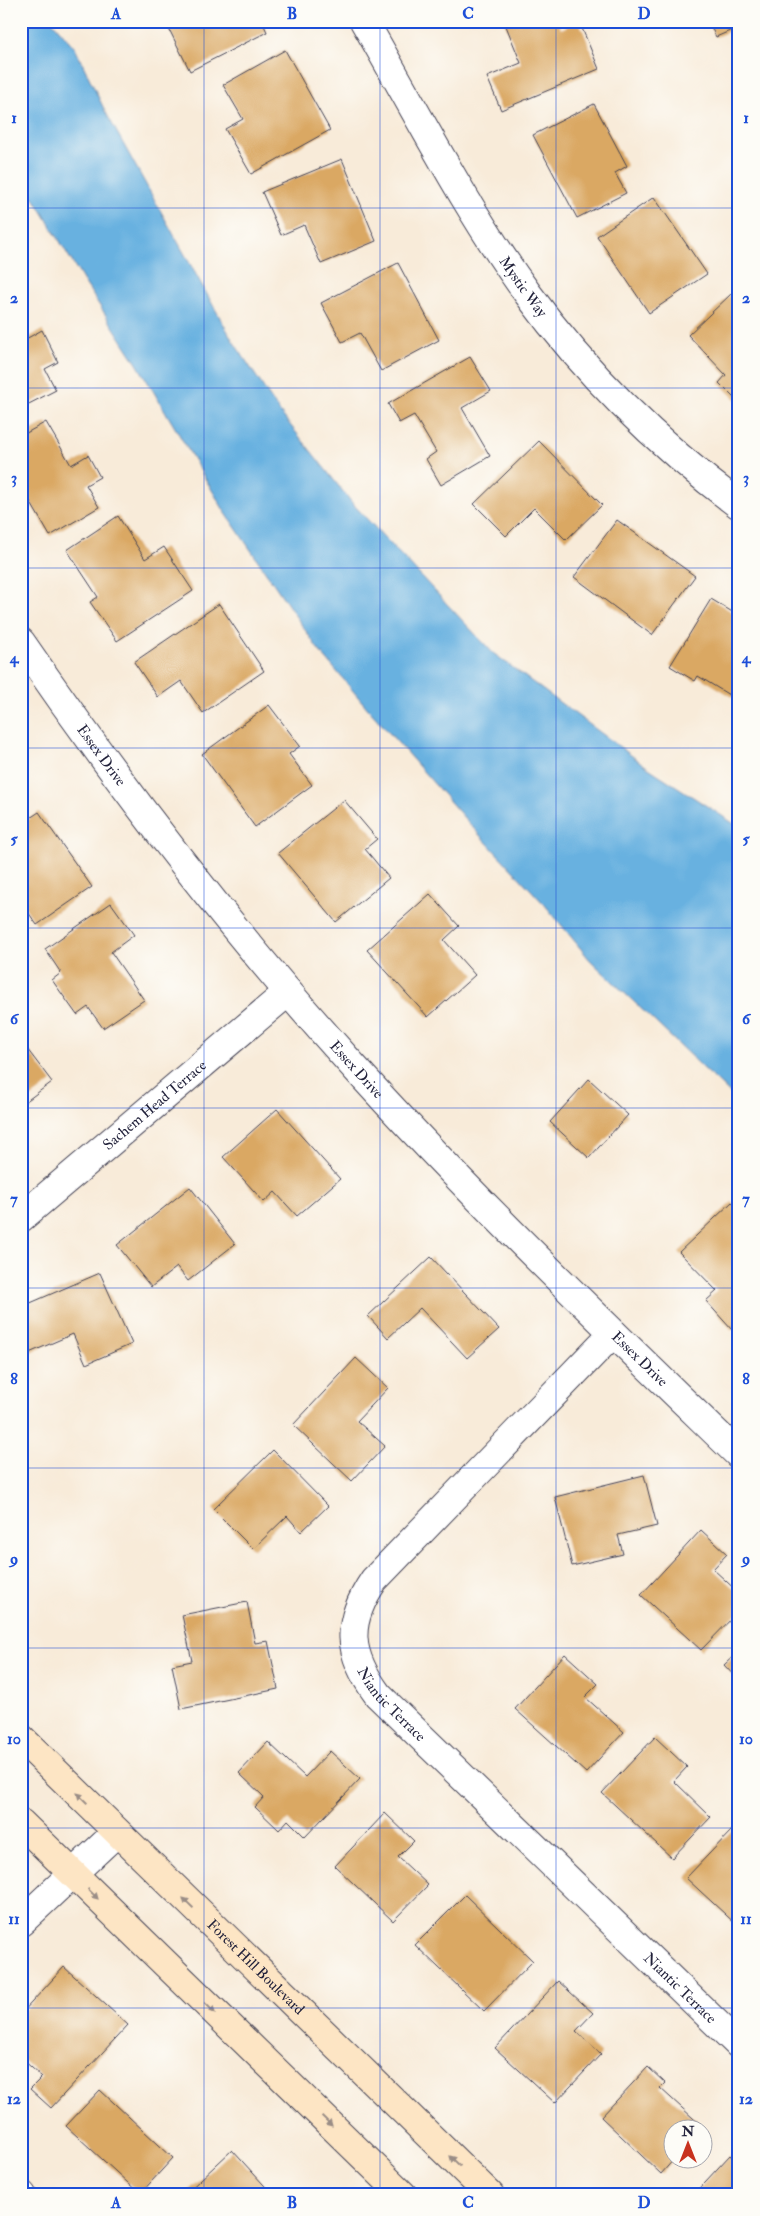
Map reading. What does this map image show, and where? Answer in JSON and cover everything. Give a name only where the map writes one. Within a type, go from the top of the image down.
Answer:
[{"type":"main road","name":"Forest Hill Boulevard","points":[[21,1738],[490,2195]]},
{"type":"main road","points":[[21,1823],[403,2195]]},
{"type":"street","name":"Mystic Way","points":[[364,21],[491,241],[528,295],[591,372],[644,427],[694,471],[739,505]]},
{"type":"street","name":"Essex Drive","points":[[21,642],[77,722],[185,867],[288,992],[470,1192],[739,1455]]},
{"type":"street","name":"Sachem Head Terrace","points":[[21,1218],[288,992]]},
{"type":"street","name":"Niantic Terrace","points":[[613,1332],[374,1580],[360,1601],[353,1625],[354,1650],[362,1674],[378,1695],[739,2045]]},
{"type":"street","points":[[21,1922],[116,1832]]},
{"type":"water","points":[[21,21],[52,21],[75,48],[105,111],[233,341],[279,411],[353,504],[493,653],[647,767],[739,827],[739,1102],[590,960],[545,905],[475,830],[369,710],[318,649],[225,512],[136,362],[83,280],[21,176]]},
{"type":"building","points":[[177,21],[262,21],[267,32],[190,71],[169,29],[178,24]]},
{"type":"building","points":[[504,21],[558,21],[561,29],[579,21],[599,69],[501,110],[487,77],[521,63]]},
{"type":"building","points":[[708,21],[739,21],[739,27],[716,37]]},
{"type":"building","points":[[285,50],[330,130],[251,174],[225,129],[243,119],[223,85]]},
{"type":"building","points":[[739,61],[739,74],[733,64]]},
{"type":"building","points":[[594,104],[627,166],[615,173],[626,193],[577,218],[533,135]]},
{"type":"building","points":[[342,159],[376,241],[321,264],[304,225],[281,235],[262,192]]},
{"type":"building","points":[[654,197],[707,274],[649,313],[597,236]]},
{"type":"building","points":[[398,263],[439,340],[381,371],[360,333],[342,342],[321,303]]},
{"type":"building","points":[[731,294],[739,302],[739,403],[719,383],[726,375],[688,335]]},
{"type":"building","points":[[42,330],[58,362],[45,369],[56,390],[21,408],[21,335],[24,340]]},
{"type":"building","points":[[470,357],[491,391],[462,408],[490,456],[441,485],[426,459],[436,452],[414,415],[399,423],[388,404]]},
{"type":"building","points":[[46,422],[71,465],[88,455],[100,477],[86,485],[99,507],[50,536],[21,486],[21,436]]},
{"type":"building","points":[[539,441],[602,505],[566,540],[534,508],[506,536],[474,504]]},
{"type":"building","points":[[118,516],[145,559],[164,547],[193,591],[117,641],[90,602],[98,597],[67,550]]},
{"type":"building","points":[[617,520],[695,576],[652,635],[574,577]]},
{"type":"building","points":[[711,599],[739,616],[739,701],[698,676],[695,681],[670,666]]},
{"type":"building","points":[[219,604],[264,671],[203,713],[181,681],[158,697],[134,662]]},
{"type":"building","points":[[269,705],[300,746],[289,754],[312,785],[255,827],[202,754]]},
{"type":"building","points":[[344,800],[377,839],[365,849],[389,878],[336,922],[278,853]]},
{"type":"building","points":[[39,812],[92,887],[37,925],[21,902],[21,824]]},
{"type":"building","points":[[430,894],[459,926],[444,940],[475,975],[428,1017],[367,950]]},
{"type":"building","points":[[111,903],[134,935],[111,952],[144,1000],[103,1028],[88,1007],[77,1015],[52,980],[61,973],[45,949]]},
{"type":"building","points":[[21,1041],[52,1082],[21,1105]]},
{"type":"building","points":[[589,1079],[628,1115],[589,1158],[550,1122]]},
{"type":"building","points":[[277,1109],[340,1179],[297,1216],[275,1192],[264,1202],[223,1157]]},
{"type":"building","points":[[190,1187],[235,1244],[188,1281],[177,1267],[151,1287],[117,1245]]},
{"type":"building","points":[[732,1202],[739,1209],[739,1324],[732,1330],[706,1301],[717,1291],[679,1252]]},
{"type":"building","points":[[431,1257],[499,1329],[467,1358],[420,1308],[388,1338],[368,1316]]},
{"type":"building","points":[[100,1273],[132,1344],[86,1364],[73,1334],[29,1353],[21,1336],[21,1307]]},
{"type":"building","points":[[356,1358],[388,1388],[357,1421],[385,1446],[352,1481],[293,1425]]},
{"type":"building","points":[[273,1450],[328,1506],[301,1532],[287,1516],[253,1549],[213,1509]]},
{"type":"building","points":[[644,1475],[657,1526],[618,1535],[623,1554],[572,1566],[555,1497]]},
{"type":"building","points":[[701,1530],[727,1554],[713,1569],[739,1593],[739,1611],[701,1650],[641,1595]]},
{"type":"building","points":[[247,1602],[255,1643],[268,1641],[278,1689],[181,1709],[172,1665],[192,1661],[182,1615]]},
{"type":"building","points":[[739,1651],[739,1681],[724,1665]]},
{"type":"building","points":[[565,1654],[598,1684],[585,1697],[624,1732],[586,1773],[515,1709]]},
{"type":"building","points":[[655,1737],[687,1767],[674,1781],[711,1817],[672,1858],[602,1793]]},
{"type":"building","points":[[268,1742],[305,1777],[330,1751],[360,1779],[305,1837],[288,1820],[279,1830],[255,1807],[264,1797],[239,1773]]},
{"type":"building","points":[[385,1813],[414,1841],[398,1857],[428,1885],[393,1921],[335,1866]]},
{"type":"building","points":[[732,1830],[739,1836],[739,1927],[686,1878]]},
{"type":"building","points":[[465,1895],[533,1961],[484,2011],[415,1945]]},
{"type":"building","points":[[64,1967],[128,2025],[51,2108],[30,2089],[42,2077],[21,2058],[21,2014]]},
{"type":"building","points":[[558,1981],[593,2013],[576,2031],[601,2054],[555,2103],[495,2048]]},
{"type":"building","points":[[648,2067],[665,2083],[660,2088],[693,2118],[662,2118],[662,2168],[666,2168],[661,2174],[601,2117]]},
{"type":"building","points":[[100,2090],[173,2158],[140,2194],[66,2126]]},
{"type":"building","points":[[232,2150],[273,2195],[184,2195]]},
{"type":"building","points":[[730,2155],[739,2164],[739,2195],[693,2195]]}]
